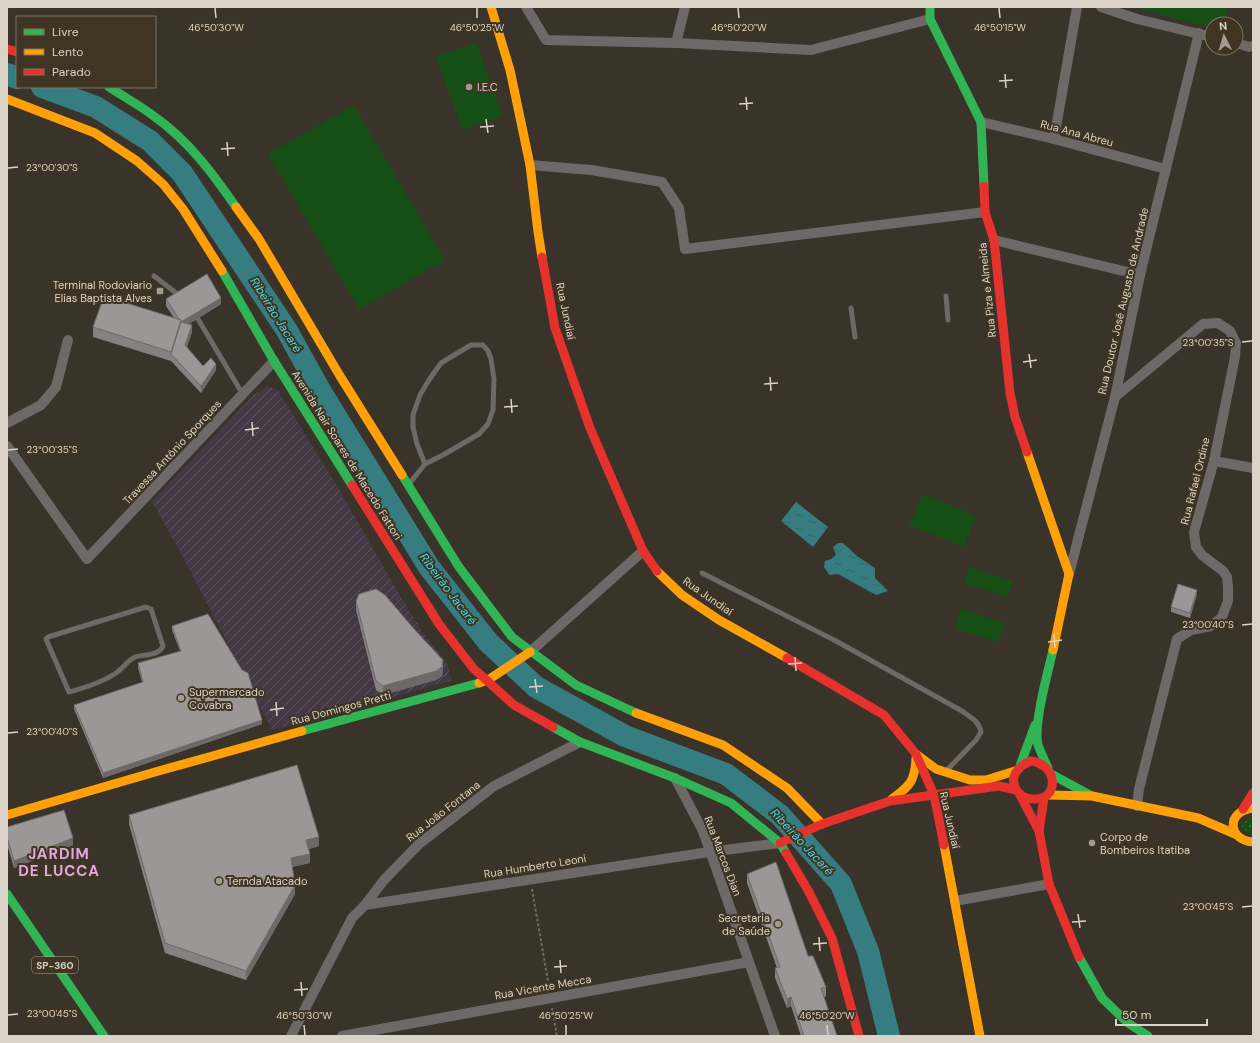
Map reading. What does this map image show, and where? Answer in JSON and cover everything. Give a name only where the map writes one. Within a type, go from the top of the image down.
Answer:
[{"type":"main road","name":"Rua Jundiaí","points":[[491,7],[510,70],[530,165],[538,232],[555,328],[590,428],[643,551],[656,569],[682,594],[719,620],[812,672],[884,715],[916,754],[934,796],[980,1036]]},
{"type":"main road","name":"Rua Piza e Almeida","points":[[930,7],[930,19],[981,122],[985,212],[994,240],[1010,393],[1015,417],[1069,574]]},
{"type":"main road","points":[[111,88],[156,118],[192,149],[208,166],[259,239],[340,376],[460,567],[512,637],[527,654],[576,686],[626,709],[723,745],[787,788],[818,826]]},
{"type":"main road","name":"Avenida Nair Soares de Macedo Fattori","points":[[7,99],[95,133],[137,161],[163,184],[183,209],[226,277],[274,361],[439,624],[473,668],[490,678],[514,705],[580,742],[675,778],[730,803],[780,843]]},
{"type":"main road","points":[[1039,831],[1046,797],[1052,786],[1052,780],[1050,771],[1038,744],[1039,716],[1069,574]]},
{"type":"main road","name":"Rua Domingos Pretti","points":[[7,815],[490,678],[527,654]]},
{"type":"main road","points":[[1039,716],[1013,777],[1013,783],[1039,831],[1049,884],[1084,967],[1102,998],[1128,1023],[1148,1036]]},
{"type":"main road","points":[[916,754],[944,773],[970,780],[986,780],[1018,768],[1025,762],[1038,761],[1044,764],[1050,771],[1092,796]]},
{"type":"main road","points":[[890,801],[909,787],[913,780],[916,771],[916,754]]},
{"type":"main road","points":[[859,1036],[832,938],[809,892],[780,843],[789,838],[818,826],[890,801],[999,786],[1018,792],[1025,798],[1032,800],[1046,797],[1092,796],[1198,818],[1235,834],[1244,841],[1253,842]]},
{"type":"main road","points":[[1198,818],[1235,817],[1248,809],[1253,793]]},
{"type":"main road","points":[[1235,817],[1233,828],[1235,834]]},
{"type":"main road","name":"SP-360","points":[[7,894],[8,898],[104,1036]]},
{"type":"street","points":[[526,7],[546,40],[676,43],[811,50],[930,19]]},
{"type":"street","points":[[676,43],[685,7]]},
{"type":"street","points":[[1054,139],[1077,7]]},
{"type":"street","points":[[1101,7],[1137,19],[1204,34]]},
{"type":"street","name":"Rua Doutor José Augusto de Andrade","points":[[1069,574],[1114,397],[1140,275],[1200,33]]},
{"type":"street","name":"Rua Ana Abreu","points":[[981,122],[1054,139],[1166,169]]},
{"type":"street","points":[[530,165],[591,170],[662,182],[679,208],[685,249],[985,212]]},
{"type":"street","points":[[994,240],[1140,275]]},
{"type":"street","name":"Rua Rafael Ordine","points":[[1114,397],[1203,324],[1218,323],[1230,331],[1236,343],[1235,357],[1214,461],[1194,532],[1196,547],[1202,555],[1223,571],[1227,577],[1228,601],[1222,617],[1211,626],[1190,630],[1176,640],[1136,806]]},
{"type":"street","points":[[7,424],[41,405],[56,387],[68,340]]},
{"type":"street","name":"Travessa Antônio Sporques","points":[[7,446],[87,559],[274,361]]},
{"type":"street","points":[[1214,461],[1253,468]]},
{"type":"street","name":"Rua Domingos Pretti","points":[[527,654],[643,551]]},
{"type":"street","name":"Rua João Fontana","points":[[291,1036],[352,918],[365,905],[384,880],[419,844],[494,786],[580,742]]},
{"type":"street","name":"Rua Marcos Dian","points":[[675,778],[703,831],[709,852],[775,1036]]},
{"type":"street","name":"Rua Humberto Leoni","points":[[365,905],[709,852],[780,843]]},
{"type":"street","points":[[955,901],[1049,884]]},
{"type":"street","name":"Rua Vicente Mecca","points":[[342,1036],[749,962]]},
{"type":"lane","points":[[154,276],[181,297]]},
{"type":"lane","points":[[946,296],[948,320]]},
{"type":"lane","points":[[851,308],[855,337]]},
{"type":"lane","points":[[198,319],[238,388],[243,393]]},
{"type":"lane","points":[[408,485],[425,464],[444,455],[479,434],[488,424],[493,410],[494,379],[491,360],[488,351],[483,345],[471,345],[441,363],[420,395],[413,415],[413,427],[425,464]]},
{"type":"lane","points":[[702,574],[836,641],[956,708],[974,720],[980,725],[981,732],[976,740],[944,773]]},
{"type":"lane","points":[[146,606],[150,607],[162,646],[161,649],[157,653],[134,658],[115,674],[86,687],[69,692],[46,639],[52,634],[119,614],[146,606]]},
{"type":"path","points":[[241,276],[256,266]]},
{"type":"path","points":[[530,879],[557,1036]]},
{"type":"shaded area","points":[[267,386],[278,390],[337,486],[421,630],[448,664],[451,681],[272,730],[186,563],[152,501],[254,395]]},
{"type":"green space","points":[[1133,7],[1228,7],[1226,16],[1204,16],[1204,26]]},
{"type":"green space","name":"I.E.C","points":[[476,43],[503,116],[462,130],[436,57]]},
{"type":"green space","points":[[354,105],[445,260],[359,309],[268,154]]},
{"type":"green space","points":[[923,494],[976,516],[964,547],[909,525]]},
{"type":"green space","points":[[969,567],[1013,581],[1007,597],[964,583]]},
{"type":"green space","points":[[961,609],[1005,623],[999,642],[955,629]]},
{"type":"green space","points":[[1248,818],[1253,819],[1252,833],[1247,833],[1242,828],[1242,823]]},
{"type":"water","points":[[796,502],[828,527],[813,547],[781,521]]},
{"type":"water","points":[[838,543],[843,543],[857,556],[875,568],[875,578],[888,591],[876,595],[838,574],[829,575],[824,567],[825,561],[836,555],[833,547]]},
{"type":"building","points":[[207,274],[221,298],[181,322],[166,299]]},
{"type":"building","points":[[104,296],[181,320],[171,352],[93,327]]},
{"type":"building","points":[[181,322],[192,325],[185,345],[203,366],[211,358],[216,364],[201,386],[171,354]]},
{"type":"building","points":[[1178,584],[1197,590],[1190,613],[1171,607]]},
{"type":"building","points":[[376,589],[385,595],[443,660],[442,667],[436,671],[383,686],[376,681],[356,601],[359,594]]},
{"type":"building","name":"Supermercado Covabra","points":[[208,614],[242,670],[248,673],[262,720],[103,773],[74,705],[143,682],[138,663],[181,651],[172,626]]},
{"type":"building","name":"Ternda Atacado","points":[[297,765],[319,837],[306,840],[310,854],[291,858],[295,885],[246,971],[165,943],[129,815]]},
{"type":"building","points":[[64,810],[73,838],[14,861],[7,837],[7,827]]},
{"type":"building","name":"Secretaria de Saúde","points":[[776,862],[808,956],[813,956],[826,987],[821,988],[837,1036],[804,1036],[791,997],[787,999],[775,968],[780,967],[747,874]]},
{"type":"waterway","name":"Ribeirão Jacaré","points":[[7,74],[16,78]]},
{"type":"waterway","name":"Ribeirão Jacaré","points":[[45,88],[96,107],[150,141],[182,173],[286,329],[321,392],[429,567],[488,642],[536,687],[625,736],[726,774],[780,815],[841,884],[868,951],[889,1036]]},
{"type":"traffic: fast","points":[[930,7],[930,19],[981,122],[984,186]]},
{"type":"traffic: fast","points":[[111,88],[150,113],[190,147],[236,207]]},
{"type":"traffic: fast","points":[[222,271],[274,361],[352,485]]},
{"type":"traffic: fast","points":[[402,475],[459,567],[512,637],[576,685],[636,713]]},
{"type":"traffic: fast","points":[[1048,768],[1038,745],[1037,736],[1039,712],[1053,650]]},
{"type":"traffic: fast","points":[[302,731],[479,683]]},
{"type":"traffic: fast","points":[[1020,766],[1035,725]]},
{"type":"traffic: fast","points":[[553,727],[580,742],[675,778],[731,803],[780,843],[786,853]]},
{"type":"traffic: fast","points":[[1051,774],[1090,795]]},
{"type":"traffic: fast","points":[[7,894],[104,1036]]},
{"type":"traffic: fast","points":[[1079,957],[1102,998],[1128,1023],[1148,1036]]},
{"type":"traffic: slow","points":[[491,7],[510,70],[530,165],[542,257]]},
{"type":"traffic: slow","points":[[7,99],[95,133],[137,161],[163,184],[183,209],[222,271]]},
{"type":"traffic: slow","points":[[236,207],[259,239],[340,376],[402,475]]},
{"type":"traffic: slow","points":[[1027,452],[1069,574],[1053,650]]},
{"type":"traffic: slow","points":[[657,571],[682,595],[719,620],[787,658]]},
{"type":"traffic: slow","points":[[479,683],[488,680],[530,652]]},
{"type":"traffic: slow","points":[[636,713],[723,745],[787,788],[822,824]]},
{"type":"traffic: slow","points":[[7,815],[302,731]]},
{"type":"traffic: slow","points":[[916,754],[936,769],[970,780],[986,780],[1015,771]]},
{"type":"traffic: slow","points":[[892,799],[903,790],[913,778],[916,758]]},
{"type":"traffic: slow","points":[[1048,795],[1092,796],[1198,818],[1235,834]]},
{"type":"traffic: slow","points":[[1253,808],[1244,810],[1238,814],[1233,825],[1234,831],[1238,836],[1244,840],[1253,842]]},
{"type":"traffic: slow","points":[[944,845],[980,1036]]},
{"type":"traffic: jam","points":[[7,49],[16,52]]},
{"type":"traffic: jam","points":[[984,186],[985,212],[994,240],[1010,393],[1015,417],[1027,452]]},
{"type":"traffic: jam","points":[[542,257],[555,328],[590,428],[643,551],[657,571]]},
{"type":"traffic: jam","points":[[352,485],[439,624],[473,668],[514,705],[553,727]]},
{"type":"traffic: jam","points":[[787,658],[884,715],[916,754],[934,795],[944,845]]},
{"type":"traffic: jam","points":[[1031,761],[1040,764],[1047,769],[1051,775],[1051,788],[1048,794],[1042,798],[1029,799],[1020,794],[1015,787],[1014,777],[1018,769],[1031,761]]},
{"type":"traffic: jam","points":[[780,843],[822,824],[890,801],[999,786],[1016,790]]},
{"type":"traffic: jam","points":[[1243,809],[1253,793]]},
{"type":"traffic: jam","points":[[1020,795],[1039,831],[1049,884],[1079,957]]},
{"type":"traffic: jam","points":[[1039,831],[1044,798]]},
{"type":"traffic: jam","points":[[786,853],[809,892],[832,938],[859,1036]]},
{"type":"place","name":"I.E.C","points":[[469,87]]},
{"type":"place","name":"Terminal Rodoviario Elias Baptista Alves","points":[[160,291]]},
{"type":"place","name":"Supermercado Covabra","points":[[181,698]]},
{"type":"place","name":"Corpo de Bombeiros Itatiba","points":[[1092,843]]},
{"type":"place","name":"Ternda Atacado","points":[[219,881]]},
{"type":"place","name":"Secretaria de Saúde","points":[[778,924]]},
{"type":"district","name":"JARDIM DE LUCCA","points":[[59,862]]}]
